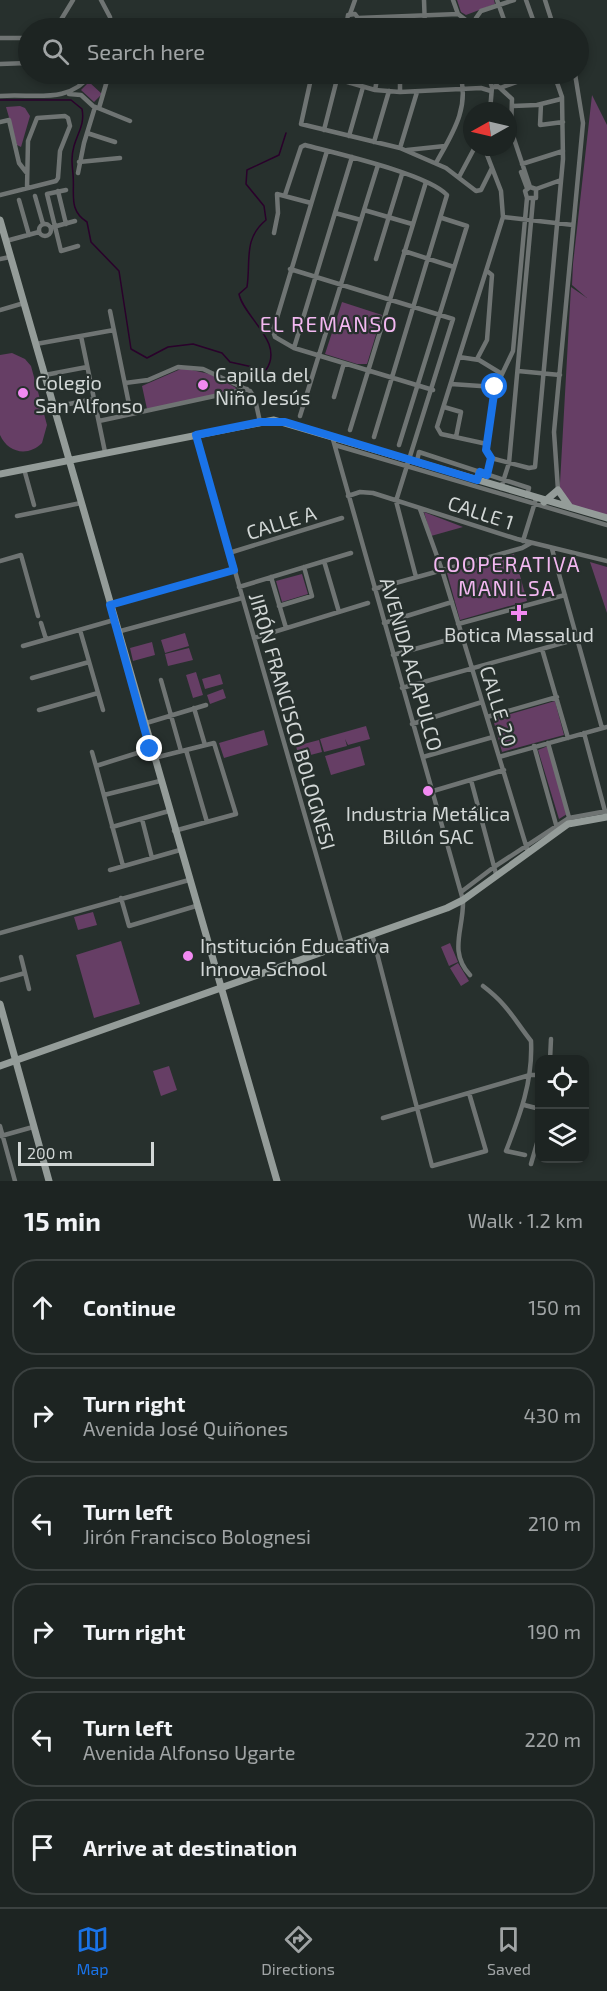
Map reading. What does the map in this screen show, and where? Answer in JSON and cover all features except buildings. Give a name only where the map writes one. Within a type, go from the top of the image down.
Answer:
[{"type":"street","points":[[62,18],[73,0]]},
{"type":"street","points":[[101,0],[110,18]]},
{"type":"street","points":[[347,18],[354,0]]},
{"type":"street","points":[[424,0],[424,16]]},
{"type":"street","points":[[453,0],[458,14],[463,18]]},
{"type":"street","points":[[476,18],[480,11],[498,3],[514,0]]},
{"type":"street","points":[[526,0],[532,18]]},
{"type":"street","points":[[545,0],[551,18]]},
{"type":"street","points":[[498,3],[503,18]]},
{"type":"street","points":[[350,14],[355,14],[358,18],[458,14]]},
{"type":"street","points":[[0,38],[18,38]]},
{"type":"street","points":[[0,64],[18,63]]},
{"type":"street","points":[[65,94],[82,84]]},
{"type":"street","points":[[78,174],[87,133],[105,84]]},
{"type":"street","points":[[310,84],[301,124],[402,149],[436,163],[459,177],[472,189],[479,191],[492,168]]},
{"type":"street","points":[[324,130],[336,84]]},
{"type":"street","points":[[353,84],[375,90],[400,92],[495,88],[504,84]]},
{"type":"street","points":[[375,90],[376,84]]},
{"type":"street","points":[[400,84],[400,92]]},
{"type":"street","points":[[436,163],[460,118],[463,84]]},
{"type":"street","points":[[493,84],[495,88],[512,99],[512,102]]},
{"type":"street","points":[[492,102],[494,84]]},
{"type":"street","points":[[517,149],[528,188],[513,351],[495,387],[486,450],[491,458],[529,468],[535,466],[561,180],[563,122],[557,84]]},
{"type":"street","points":[[558,505],[559,465],[555,455],[560,375],[583,123],[577,84]]},
{"type":"street","points":[[349,136],[363,87]]},
{"type":"street","points":[[374,142],[389,91]]},
{"type":"street","points":[[402,149],[417,92]]},
{"type":"street","points":[[0,96],[81,95],[97,108],[130,122]]},
{"type":"street","points":[[517,106],[541,104],[561,99]]},
{"type":"street","points":[[541,104],[540,125],[563,122]]},
{"type":"street","points":[[0,195],[27,188],[58,178],[60,151],[69,126],[68,118],[42,116],[37,118],[28,141],[27,188]]},
{"type":"street","points":[[0,122],[9,120],[19,163],[26,172]]},
{"type":"street","points":[[87,133],[115,142]]},
{"type":"street","points":[[402,149],[445,146]]},
{"type":"street","points":[[285,195],[301,147],[327,151],[378,165],[426,182],[445,192],[448,199],[374,438]]},
{"type":"street","points":[[327,151],[273,331],[280,343],[433,390]]},
{"type":"street","points":[[522,164],[563,151]]},
{"type":"street","points":[[459,177],[470,156]]},
{"type":"street","points":[[487,156],[504,201],[503,217],[437,429],[441,434],[487,444]]},
{"type":"street","points":[[517,156],[528,188]]},
{"type":"street","points":[[294,348],[352,157]]},
{"type":"street","points":[[79,162],[120,158]]},
{"type":"street","points":[[300,416],[378,165]]},
{"type":"street","points":[[376,259],[402,174]]},
{"type":"street","points":[[528,188],[536,189],[561,180]]},
{"type":"street","points":[[350,430],[426,182]]},
{"type":"street","points":[[501,488],[509,463],[533,200],[538,195],[536,189]]},
{"type":"street","points":[[66,190],[47,194],[53,227],[61,250],[78,246]]},
{"type":"street","points":[[58,191],[66,224]]},
{"type":"street","points":[[274,233],[278,213],[275,196],[285,195],[310,203]]},
{"type":"street","points":[[35,196],[43,224],[39,232]]},
{"type":"street","points":[[526,198],[533,200]]},
{"type":"street","points":[[19,200],[29,235]]},
{"type":"street","points":[[364,210],[412,224]]},
{"type":"street","points":[[335,213],[361,220]]},
{"type":"street","points":[[503,217],[573,225]]},
{"type":"street","points":[[399,445],[467,226],[442,218]]},
{"type":"street","points":[[0,220],[150,749],[277,1181]]},
{"type":"street","points":[[43,224],[53,227],[75,221]]},
{"type":"street","points":[[6,242],[39,232],[48,235],[53,227]]},
{"type":"street","points":[[404,251],[454,267]]},
{"type":"street","points":[[0,259],[10,256]]},
{"type":"street","points":[[290,269],[453,319],[414,460]]},
{"type":"street","points":[[477,359],[487,340],[492,275],[491,271],[487,272]]},
{"type":"street","points":[[0,310],[24,303]]},
{"type":"street","points":[[110,310],[131,414]]},
{"type":"street","points":[[36,344],[114,330]]},
{"type":"street","points":[[81,336],[105,452]]},
{"type":"street","points":[[459,357],[477,359],[502,374]]},
{"type":"street","points":[[334,397],[344,363]]},
{"type":"street","points":[[125,383],[148,380],[184,366],[210,372],[247,389],[255,399],[260,422]]},
{"type":"street","points":[[45,375],[87,367]]},
{"type":"street","points":[[518,371],[560,375]]},
{"type":"street","points":[[451,384],[495,387]]},
{"type":"street","points":[[99,421],[247,389]]},
{"type":"street","points":[[54,407],[94,399]]},
{"type":"street","points":[[444,407],[461,412],[456,437]]},
{"type":"street","points":[[0,474],[260,422],[285,422],[414,460],[527,496],[538,502],[607,518]]},
{"type":"street","name":"JIRÓN FRANCISCO BOLOGNESI","points":[[196,435],[342,945]]},
{"type":"street","name":"AVENIDA ACAPULCO","points":[[332,436],[462,896]]},
{"type":"street","points":[[335,445],[408,468],[538,502],[607,525]]},
{"type":"street","points":[[416,577],[396,501],[408,468],[419,452],[530,488],[527,496]]},
{"type":"street","points":[[487,475],[491,458]]},
{"type":"street","points":[[24,469],[34,505]]},
{"type":"street","points":[[477,480],[480,472]]},
{"type":"street","points":[[523,541],[538,502],[558,490]]},
{"type":"street","points":[[558,490],[566,504],[574,510]]},
{"type":"street","name":"CALLE 1","points":[[348,496],[366,492],[523,541],[607,561]]},
{"type":"street","points":[[17,516],[81,503]]},
{"type":"street","name":"CALLE 20","points":[[420,509],[442,570],[527,849]]},
{"type":"street","name":"CALLE A","points":[[229,553],[342,518]]},
{"type":"street","points":[[514,550],[517,539]]},
{"type":"street","points":[[374,589],[514,550],[531,543]]},
{"type":"street","points":[[499,757],[605,728],[552,549]]},
{"type":"street","points":[[239,587],[351,553]]},
{"type":"street","points":[[0,561],[21,555],[38,616]]},
{"type":"street","points":[[324,561],[339,612]]},
{"type":"street","points":[[279,606],[312,596],[304,567]]},
{"type":"street","points":[[110,605],[234,570]]},
{"type":"street","points":[[271,577],[286,628]]},
{"type":"street","points":[[458,624],[565,595]]},
{"type":"street","points":[[117,632],[242,597]]},
{"type":"street","points":[[254,638],[368,603]]},
{"type":"street","points":[[384,623],[452,603]]},
{"type":"street","points":[[23,646],[114,620]]},
{"type":"street","points":[[41,623],[46,639]]},
{"type":"street","points":[[80,630],[103,710]]},
{"type":"street","points":[[393,655],[462,636]]},
{"type":"street","points":[[402,688],[577,639]]},
{"type":"street","points":[[542,649],[568,738]]},
{"type":"street","points":[[32,678],[89,662]]},
{"type":"street","points":[[161,680],[207,822]]},
{"type":"street","points":[[39,710],[98,693]]},
{"type":"street","points":[[487,717],[557,697]]},
{"type":"street","points":[[412,724],[482,702]]},
{"type":"street","points":[[143,724],[206,705]]},
{"type":"street","points":[[194,708],[205,745]]},
{"type":"street","points":[[0,1066],[372,934],[462,896],[495,870],[570,821],[606,814],[584,733]]},
{"type":"street","points":[[423,757],[493,737]]},
{"type":"street","points":[[153,758],[212,743],[217,747],[236,814],[174,831]]},
{"type":"street","points":[[548,743],[570,821]]},
{"type":"street","points":[[534,746],[557,829]]},
{"type":"street","points":[[96,766],[150,749]]},
{"type":"street","points":[[92,752],[123,866]]},
{"type":"street","points":[[434,791],[504,770]]},
{"type":"street","points":[[471,780],[495,870]]},
{"type":"street","points":[[104,795],[160,781]]},
{"type":"street","points":[[112,827],[169,811]]},
{"type":"street","points":[[142,819],[152,858]]},
{"type":"street","points":[[110,870],[180,850]]},
{"type":"street","points":[[0,933],[189,880]]},
{"type":"street","points":[[462,896],[462,919],[456,946],[461,964],[470,975]]},
{"type":"street","points":[[121,898],[129,926],[196,906]]},
{"type":"street","points":[[372,934],[432,1166],[486,1151],[469,1093]]},
{"type":"street","points":[[21,957],[29,989]]},
{"type":"street","points":[[0,980],[25,973]]},
{"type":"street","points":[[483,986],[510,1010],[519,1027],[531,1041],[530,1075],[524,1105],[506,1151],[525,1155]]},
{"type":"street","points":[[0,1004],[49,1181]]},
{"type":"street","points":[[550,1039],[550,1055]]},
{"type":"street","points":[[383,1118],[535,1075]]},
{"type":"street","points":[[524,1105],[535,1108]]},
{"type":"street","points":[[0,1126],[15,1181]]},
{"type":"street","points":[[1,1136],[33,1127]]},
{"type":"street","points":[[531,1164],[535,1158]]},
{"type":"shaded area","points":[[457,0],[494,0],[495,4],[466,15],[461,12]]},
{"type":"shaded area","points":[[87,84],[91,84],[102,94],[94,102],[81,90]]},
{"type":"shaded area","points":[[592,95],[607,125],[607,515],[573,507],[560,489],[571,287],[587,298],[572,285]]},
{"type":"shaded area","points":[[6,107],[25,108],[30,116],[21,147],[17,145]]},
{"type":"shaded area","points":[[342,302],[382,315],[367,364],[357,364],[325,354]]},
{"type":"shaded area","points":[[12,353],[25,359],[31,366],[47,425],[42,443],[25,451],[8,446],[0,435],[0,355]]},
{"type":"shaded area","points":[[183,368],[214,375],[236,388],[234,391],[147,409],[142,386]]},
{"type":"shaded area","points":[[424,512],[463,527],[431,536]]},
{"type":"shaded area","points":[[514,554],[527,601],[460,620],[447,573]]},
{"type":"shaded area","points":[[590,562],[607,567],[607,613]]},
{"type":"shaded area","points":[[302,574],[308,594],[282,602],[276,581]]},
{"type":"shaded area","points":[[185,633],[189,646],[165,653],[161,640]]},
{"type":"shaded area","points":[[152,642],[155,655],[133,661],[130,648]]},
{"type":"shaded area","points":[[189,648],[193,660],[168,666],[165,654]]},
{"type":"shaded area","points":[[196,672],[203,695],[193,698],[186,675]]},
{"type":"shaded area","points":[[220,674],[223,684],[205,689],[202,679]]},
{"type":"shaded area","points":[[223,689],[226,698],[210,704],[207,695]]},
{"type":"shaded area","points":[[555,701],[564,735],[502,752],[493,719]]},
{"type":"shaded area","points":[[366,726],[370,739],[348,745],[345,739],[347,746],[324,752],[320,739]]},
{"type":"shaded area","points":[[264,730],[268,745],[224,758],[219,743]]},
{"type":"shaded area","points":[[319,740],[322,752],[299,758],[296,746]]},
{"type":"shaded area","points":[[360,746],[365,765],[331,775],[325,756]]},
{"type":"shaded area","points":[[548,746],[567,814],[559,819],[538,750]]},
{"type":"shaded area","points":[[93,912],[97,925],[78,930],[74,917]]},
{"type":"shaded area","points":[[121,941],[140,1004],[94,1018],[76,955]]},
{"type":"shaded area","points":[[450,943],[458,962],[449,966],[441,947]]},
{"type":"shaded area","points":[[458,963],[469,981],[461,986],[450,968]]},
{"type":"shaded area","points":[[169,1066],[177,1090],[161,1096],[153,1071]]},
{"type":"waterway","points":[[0,100],[71,100],[82,109],[82,124],[72,157],[75,207],[87,222],[91,242],[119,271],[131,349],[147,358],[168,347],[193,344],[222,353],[230,362],[266,370],[270,360],[267,340],[242,303],[239,294],[247,287],[251,242],[259,227],[266,220],[264,206],[246,184],[247,170],[279,155],[286,133]]},
{"type":"place","name":"Capilla del Niño Jesús","points":[[203,385]]},
{"type":"place","name":"Colegio San Alfonso","points":[[23,393]]},
{"type":"place","name":"Botica Massalud","points":[[519,613]]},
{"type":"place","name":"Industria Metálica Billón SAC","points":[[428,791]]},
{"type":"place","name":"Institución Educativa Innova School","points":[[188,956]]},
{"type":"district","name":"EL REMANSO","points":[[329,323]]},
{"type":"district","name":"COOPERATIVA MANILSA","points":[[507,575]]},
{"type":"route","points":[[150,749],[110,605],[234,570],[196,435],[274,420],[477,480],[480,472],[487,475],[491,458],[486,450],[495,387]]}]
